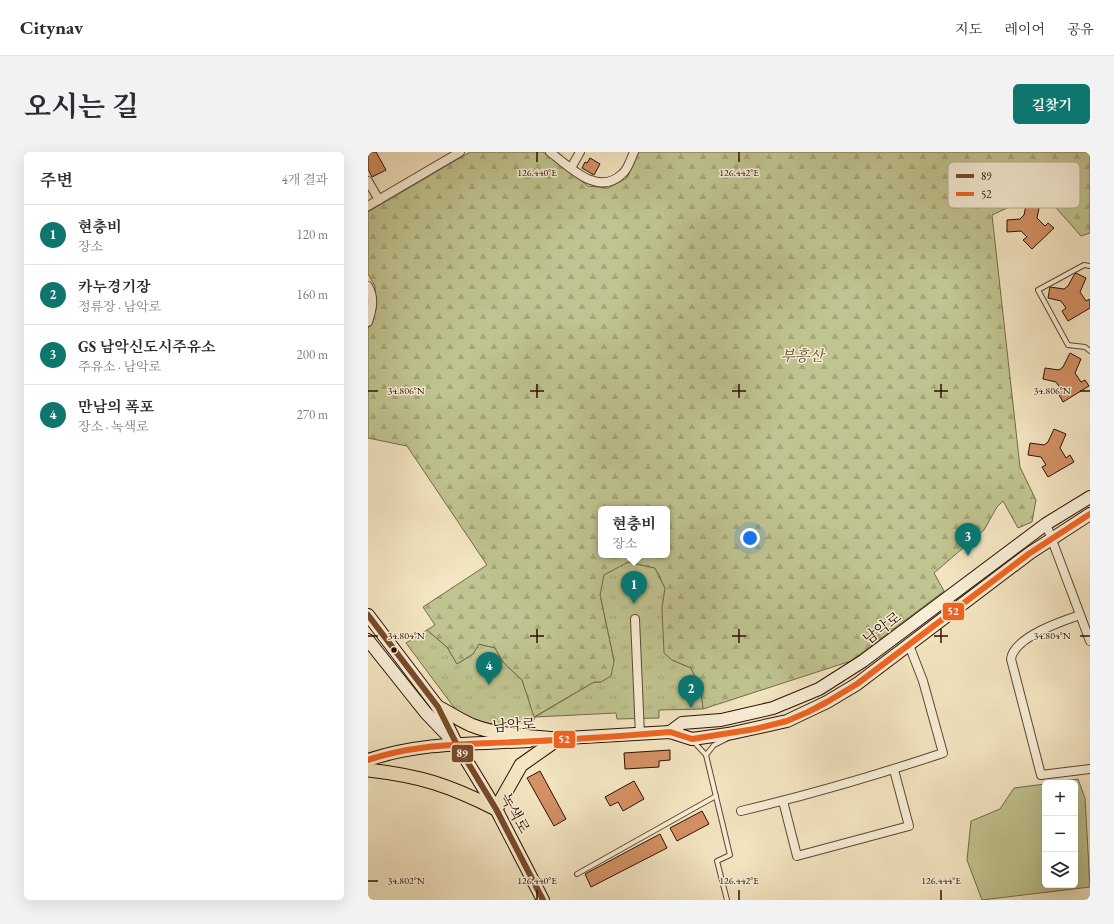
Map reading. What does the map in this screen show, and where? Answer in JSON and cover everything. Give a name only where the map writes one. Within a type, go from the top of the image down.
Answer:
[{"type":"main road","points":[[438,707],[470,724],[486,730],[506,735],[558,739]]},
{"type":"main road","points":[[368,770],[402,774],[428,780],[463,793],[496,809],[522,765],[558,739]]},
{"type":"street","points":[[368,206],[460,152]]},
{"type":"street","points":[[550,152],[591,181],[608,183],[623,174],[634,152]]},
{"type":"street","points":[[571,168],[580,152]]},
{"type":"street","points":[[368,181],[379,200]]},
{"type":"street","points":[[368,286],[371,290],[373,306],[368,322]]},
{"type":"street","name":"남악로","points":[[670,732],[682,723],[721,720],[773,708],[819,689],[854,668],[1046,524],[1090,497]]},
{"type":"street","name":"남악로","points":[[368,760],[407,749],[456,743],[640,735],[670,732],[692,739],[738,733],[787,721],[828,702],[857,684],[1051,538],[1090,514]]},
{"type":"street","points":[[1046,524],[1090,641]]},
{"type":"street","name":"녹색로","points":[[368,615],[438,707],[456,743],[496,809],[543,900]]},
{"type":"street","points":[[1080,615],[1044,629],[1014,651],[1011,660],[1041,775],[1090,769]]},
{"type":"street","points":[[635,619],[640,735]]},
{"type":"street","name":"녹색로","points":[[368,640],[426,713],[456,743]]},
{"type":"street","points":[[741,811],[783,801],[894,770],[943,753],[923,681],[909,645]]},
{"type":"street","points":[[783,801],[797,856],[909,826],[894,770]]},
{"type":"lane","points":[[1090,266],[1084,265],[1038,290],[1068,345],[1088,347],[1090,351]]},
{"type":"lane","points":[[706,755],[714,745],[738,733]]},
{"type":"lane","points":[[692,739],[706,755],[730,855],[717,861],[727,900]]},
{"type":"lane","points":[[577,874],[716,796]]},
{"type":"green space","name":"부흥산","points":[[470,152],[543,152],[588,186],[608,188],[627,178],[638,152],[1090,152],[1090,233],[1081,236],[1056,208],[1080,208],[1080,162],[948,162],[948,208],[1007,208],[992,215],[1020,467],[1036,500],[1032,522],[1018,528],[1003,501],[997,507],[984,530],[934,573],[944,591],[851,661],[703,709],[701,689],[691,668],[672,660],[664,653],[662,608],[665,588],[655,568],[628,562],[604,575],[600,595],[614,661],[611,676],[601,682],[594,682],[534,717],[522,680],[503,662],[495,648],[479,644],[473,654],[457,664],[447,647],[427,630],[435,625],[423,607],[487,565],[407,446],[368,438],[368,329],[376,309],[375,286],[368,274],[368,212]]},
{"type":"green space","points":[[628,562],[655,568],[665,588],[662,608],[672,660],[691,668],[701,689],[703,709],[659,710],[659,718],[617,719],[616,713],[535,717],[594,682],[601,682],[614,661],[600,595],[603,575]]},
{"type":"green space","points":[[427,630],[447,647],[457,664],[473,654],[479,644],[495,648],[503,662],[522,680],[535,717],[533,722],[494,725],[472,719],[456,710],[406,643]]},
{"type":"green space","points":[[1078,779],[1085,798],[1090,887],[982,900],[967,860],[971,821],[1000,809],[1014,788],[1042,784],[1042,888],[1078,888],[1078,780],[1071,780]]},
{"type":"building","points":[[376,152],[386,170],[372,177],[368,169],[368,154]]},
{"type":"building","points":[[590,158],[600,164],[594,175],[582,168],[585,162],[587,163]]},
{"type":"building","points":[[1025,208],[1039,208],[1037,218],[1045,226],[1048,223],[1054,228],[1032,249],[1023,240],[1027,237],[1021,231],[1007,232],[1007,220],[1020,219],[1024,215]]},
{"type":"building","points":[[1076,273],[1086,278],[1080,292],[1086,301],[1090,299],[1090,308],[1068,321],[1062,311],[1066,308],[1061,301],[1048,298],[1050,287],[1064,289],[1068,286]]},
{"type":"building","points":[[1070,353],[1081,359],[1075,373],[1081,382],[1085,380],[1089,386],[1063,402],[1057,391],[1061,389],[1056,382],[1043,379],[1045,368],[1059,370],[1063,367]]},
{"type":"building","points":[[1054,429],[1066,434],[1060,448],[1066,458],[1070,455],[1074,462],[1048,477],[1042,467],[1046,465],[1041,457],[1028,455],[1030,443],[1044,445],[1048,442]]},
{"type":"building","points":[[670,750],[670,760],[659,761],[659,767],[625,769],[624,753]]},
{"type":"building","points":[[540,771],[566,819],[554,826],[527,778]]},
{"type":"building","points":[[634,781],[644,799],[623,811],[618,802],[610,806],[605,797]]},
{"type":"building","points":[[702,811],[709,824],[677,841],[670,828]]},
{"type":"building","points":[[660,834],[667,848],[591,887],[585,874]]},
{"type":"transit line","name":"52","points":[[368,760],[383,755],[428,747],[670,732],[692,739],[755,729],[787,721],[827,702],[857,684],[1030,553],[1090,514]]},
{"type":"transit line","name":"89","points":[[368,615],[438,707],[456,743],[496,809],[543,900]]},
{"type":"place","name":"GS 남악신도시주유소","points":[[968,556]]},
{"type":"place","name":"현충비","points":[[634,604]]},
{"type":"place","name":"만남의 폭포","points":[[489,685]]},
{"type":"place","name":"카누경기장","points":[[691,708]]}]
